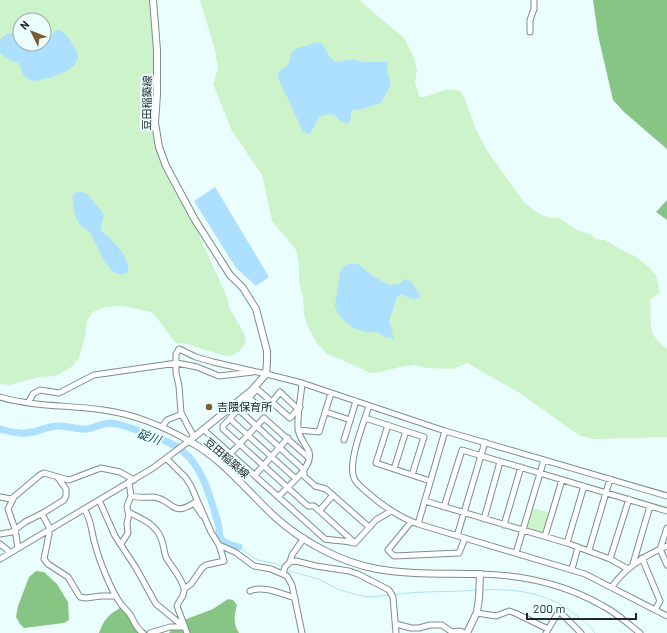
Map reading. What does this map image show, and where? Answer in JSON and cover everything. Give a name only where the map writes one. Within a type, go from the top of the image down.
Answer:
[{"type":"main road","name":"豆田稲築線","points":[[153,0],[157,50],[157,94],[155,123],[158,147],[166,166],[196,220],[230,275],[243,288],[256,309],[267,352],[266,374],[256,388],[189,441],[204,450],[222,465],[276,517],[304,538],[336,555],[376,569],[424,573],[480,574]]},
{"type":"main road","points":[[466,633],[477,613],[480,574]]},
{"type":"street","points":[[530,32],[530,20],[534,9],[534,0]]},
{"type":"street","points":[[189,441],[182,414],[176,373],[176,354],[179,349],[196,357],[213,362],[302,383],[445,431],[667,496]]},
{"type":"street","points":[[28,403],[32,394],[40,390],[59,393],[94,375],[176,363],[197,367],[219,376],[258,372]]},
{"type":"street","points":[[279,496],[304,470],[309,458],[310,453],[300,437],[298,430],[302,383]]},
{"type":"street","points":[[299,408],[290,418],[256,388],[249,398],[223,426],[223,429],[308,506],[314,506],[320,510],[355,543]]},
{"type":"street","points":[[272,402],[280,392],[299,408]]},
{"type":"street","points":[[298,430],[319,432],[331,393]]},
{"type":"street","points":[[249,398],[261,408]]},
{"type":"street","points":[[1,399],[43,406],[102,410],[118,413],[162,427],[189,441]]},
{"type":"street","points":[[344,440],[356,401]]},
{"type":"street","points":[[369,406],[353,457],[352,475],[358,484],[391,511],[403,519],[418,524],[572,569],[612,587],[667,616]]},
{"type":"street","points":[[238,409],[304,470],[304,476],[312,484],[326,488],[369,527]]},
{"type":"street","points":[[326,412],[350,420]]},
{"type":"street","points":[[162,427],[167,420],[182,414]]},
{"type":"street","points":[[231,454],[264,418],[309,458]]},
{"type":"street","points":[[365,418],[424,437],[412,475]]},
{"type":"street","points":[[230,419],[296,479]]},
{"type":"street","points":[[388,425],[376,463],[430,481]]},
{"type":"street","points":[[203,429],[255,474],[325,539],[336,541],[347,540],[355,543]]},
{"type":"street","points":[[394,469],[406,431]]},
{"type":"street","points":[[418,524],[445,431]]},
{"type":"street","points":[[255,474],[288,438]]},
{"type":"street","points":[[0,559],[134,480],[167,459],[189,441]]},
{"type":"street","points":[[457,536],[485,442]]},
{"type":"street","points":[[444,507],[462,450],[667,511]]},
{"type":"street","points":[[167,459],[191,484],[213,537],[219,544],[235,552],[254,566],[270,569],[283,574],[290,581],[302,633]]},
{"type":"street","points":[[516,553],[544,460]]},
{"type":"street","points":[[484,519],[500,462]]},
{"type":"street","points":[[504,525],[521,467]]},
{"type":"street","points":[[18,548],[15,530],[8,509],[14,497],[40,475],[44,473],[69,480],[101,468],[120,472],[134,480]]},
{"type":"street","points":[[0,534],[15,530],[25,522],[42,514],[65,498],[66,489],[58,477]]},
{"type":"street","points":[[589,550],[610,479]]},
{"type":"street","points":[[545,536],[562,480]]},
{"type":"street","points":[[129,482],[130,496],[126,509],[129,513],[147,521],[154,527],[162,540],[166,556],[184,589],[183,596],[178,602],[177,606],[187,633]]},
{"type":"street","points":[[567,543],[584,486]]},
{"type":"street","points":[[320,510],[334,495]]},
{"type":"street","points":[[130,496],[145,498],[153,497],[164,500],[178,509],[186,509],[194,504],[199,513],[205,517]]},
{"type":"street","points":[[0,497],[14,497]]},
{"type":"street","points":[[610,559],[629,499]]},
{"type":"street","points":[[99,500],[111,527],[156,604],[184,627]]},
{"type":"street","points":[[425,501],[464,514],[578,546],[610,559],[628,569]]},
{"type":"street","points":[[633,564],[650,506]]},
{"type":"street","points":[[84,509],[90,519],[95,544],[104,571],[120,603],[129,614],[136,627],[143,633]]},
{"type":"street","points":[[355,543],[376,520],[391,511]]},
{"type":"street","points":[[121,544],[128,533],[127,524],[129,513]]},
{"type":"street","points":[[42,514],[50,529],[44,559],[48,564],[68,577],[80,597],[116,596]]},
{"type":"street","points":[[412,522],[388,550],[394,556],[459,553],[465,538]]},
{"type":"street","points":[[667,528],[660,549],[667,565]]},
{"type":"street","points":[[283,574],[292,555],[304,538]]},
{"type":"street","points":[[0,544],[10,552]]},
{"type":"street","points":[[184,589],[191,584],[202,568],[206,565],[224,561],[219,544]]},
{"type":"street","points":[[572,569],[578,546]]},
{"type":"street","points":[[612,587],[633,564],[667,546]]},
{"type":"street","points":[[642,558],[660,601],[655,610]]},
{"type":"street","points":[[290,562],[296,561],[316,566],[349,571],[389,590],[393,597],[396,633]]},
{"type":"street","points":[[480,574],[505,575],[535,579],[558,586],[604,606],[640,633]]},
{"type":"street","points":[[250,591],[263,589],[295,598]]},
{"type":"street","points":[[477,613],[496,616],[509,611],[547,631],[558,611],[581,633]]},
{"type":"street","points":[[396,624],[411,628],[442,625],[452,632],[460,631],[466,633]]},
{"type":"street","points":[[150,633],[170,627],[184,627]]},
{"type":"green space","points":[[0,0],[151,0],[156,52],[153,129],[154,141],[164,171],[199,235],[227,297],[230,309],[246,338],[245,343],[240,351],[233,355],[227,356],[191,345],[181,343],[177,344],[151,312],[123,306],[104,307],[93,312],[87,321],[85,337],[79,358],[73,366],[56,376],[40,377],[9,385],[0,384]]},
{"type":"green space","points":[[200,0],[359,0],[404,38],[414,57],[417,70],[415,83],[419,97],[429,96],[448,90],[460,91],[486,149],[524,202],[540,214],[550,218],[559,218],[577,230],[590,234],[596,239],[605,240],[635,256],[649,267],[656,276],[660,292],[650,300],[652,332],[667,349],[667,437],[594,439],[580,436],[518,392],[467,363],[453,369],[426,368],[415,365],[371,373],[326,353],[317,343],[308,327],[304,314],[296,250],[272,221],[262,175],[232,131],[213,84],[218,69],[215,50]]},
{"type":"green space","points":[[593,0],[667,0],[667,149],[624,112],[613,100],[598,35]]},
{"type":"green space","points":[[667,200],[667,220],[656,212]]},
{"type":"green space","points":[[532,508],[551,513],[545,535],[526,529]]},
{"type":"green space","points":[[36,571],[44,572],[57,584],[68,602],[69,620],[64,623],[24,628],[20,624],[16,617],[18,606],[29,577]]},
{"type":"green space","points":[[228,599],[233,600],[237,605],[235,619],[239,633],[169,633],[176,623],[213,609]]},
{"type":"green space","points":[[122,607],[130,612],[134,617],[140,633],[99,633],[108,617]]},
{"type":"water","points":[[57,30],[60,30],[70,40],[77,52],[78,59],[75,64],[62,73],[44,79],[31,81],[24,76],[17,62],[11,61],[0,53],[0,39],[8,33],[12,33],[12,52],[52,52],[52,34]]},
{"type":"water","points":[[318,42],[324,47],[335,62],[353,59],[362,62],[388,62],[387,68],[391,85],[381,103],[362,109],[353,110],[351,112],[349,123],[345,124],[335,115],[329,114],[319,117],[310,134],[303,132],[280,83],[278,72],[288,65],[292,52],[295,49]]},
{"type":"water","points":[[215,187],[269,277],[256,286],[236,268],[194,201]]},
{"type":"water","points":[[79,191],[87,194],[103,213],[101,230],[122,252],[127,262],[128,272],[121,274],[115,273],[110,268],[90,233],[78,222],[74,211],[73,195]]},
{"type":"water","points":[[348,264],[358,264],[374,277],[390,285],[399,284],[405,279],[408,280],[419,293],[420,297],[416,299],[409,298],[403,294],[397,297],[389,321],[394,339],[392,340],[391,337],[385,337],[376,332],[368,332],[357,329],[347,323],[339,315],[335,305],[340,272],[342,268]]},
{"type":"waterway","name":"碇川","points":[[0,429],[24,433],[56,426],[87,429],[110,423],[133,429],[174,445],[184,452],[198,469],[208,490],[222,540],[228,544],[239,547]]},
{"type":"waterway","points":[[239,547],[257,560],[277,564],[283,567]]},
{"type":"waterway","points":[[286,569],[319,579],[337,589],[358,595],[367,597],[391,595]]},
{"type":"waterway","points":[[394,595],[476,590]]},
{"type":"waterway","points":[[481,590],[520,591],[544,597],[567,608],[587,624],[595,633]]},
{"type":"place","name":"吉隈保育所","points":[[209,407]]}]
